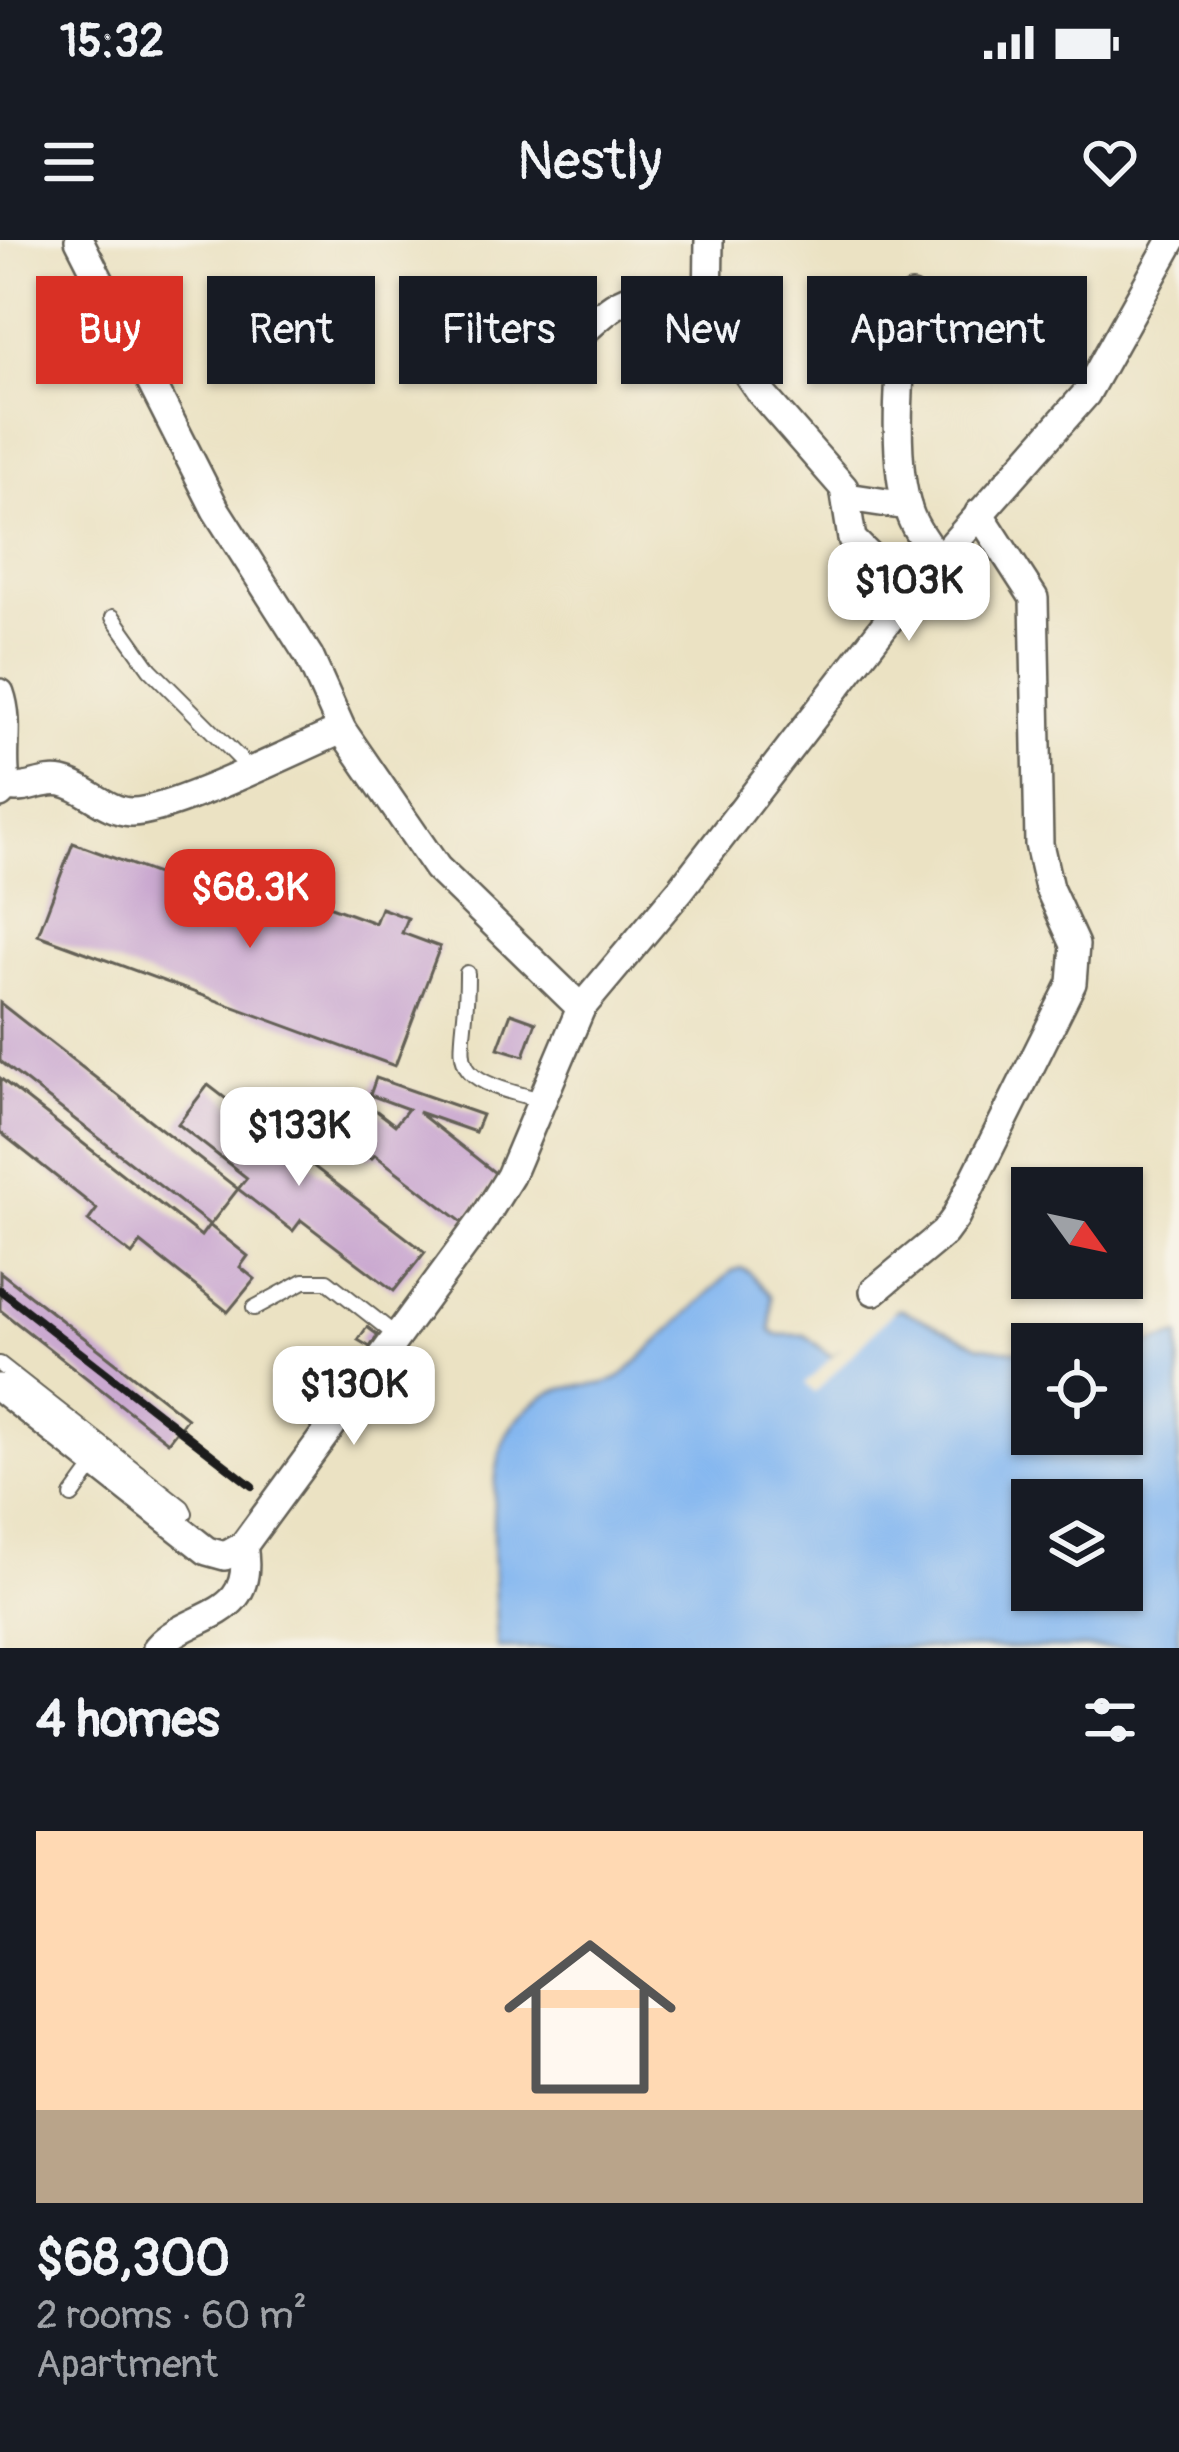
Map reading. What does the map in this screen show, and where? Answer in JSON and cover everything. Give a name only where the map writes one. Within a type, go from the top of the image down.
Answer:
[{"type":"street","points":[[79,240],[216,510],[309,656],[342,730],[437,868],[581,1008]]},
{"type":"street","points":[[708,276],[709,240]]},
{"type":"street","points":[[0,1388],[217,1556],[243,1546],[510,1176],[581,1008],[681,889],[908,595],[1086,394],[1172,240]]},
{"type":"street","points":[[754,384],[844,488],[852,539],[908,595]]},
{"type":"street","points":[[900,384],[907,506],[914,526],[938,560]]},
{"type":"street","points":[[847,497],[907,506]]},
{"type":"street","points":[[874,1291],[944,1233],[955,1218],[1076,968],[1075,945],[1048,888],[1039,844],[1034,598],[979,513]]},
{"type":"street","points":[[0,693],[3,790],[59,781],[112,807],[137,812],[342,730]]},
{"type":"street","points":[[157,1648],[176,1631],[212,1618],[224,1608],[243,1580],[243,1546]]},
{"type":"lane","points":[[113,617],[150,669],[250,769]]},
{"type":"lane","points":[[467,973],[460,1054],[466,1069],[480,1080],[542,1100]]},
{"type":"lane","points":[[254,1308],[304,1281],[326,1281],[398,1336]]},
{"type":"lane","points":[[0,1364],[182,1507],[185,1513],[176,1527]]},
{"type":"lane","points":[[72,1496],[96,1462]]},
{"type":"water","points":[[741,1268],[771,1296],[771,1331],[805,1335],[832,1357],[888,1313],[900,1309],[980,1346],[1011,1350],[1011,1455],[1143,1455],[1143,1345],[1179,1335],[1179,1648],[497,1648],[494,1502],[496,1473],[510,1429],[530,1407],[553,1392],[621,1377],[732,1271]]},
{"type":"pier","points":[[890,1306],[895,1310],[815,1393],[805,1384],[863,1326]]},
{"type":"building","points":[[73,843],[255,910],[265,883],[375,923],[381,908],[408,918],[402,933],[440,947],[395,1066],[38,935]]},
{"type":"building","points":[[0,1003],[238,1189],[210,1225],[0,1061]]},
{"type":"building","points":[[511,1013],[536,1022],[524,1056],[498,1048]]},
{"type":"building","points":[[0,1078],[201,1236],[209,1225],[248,1256],[240,1267],[255,1279],[228,1312],[141,1243],[132,1255],[88,1221],[97,1209],[0,1132]]},
{"type":"building","points":[[376,1078],[482,1115],[475,1132],[418,1112],[499,1176],[463,1223],[375,1155],[371,1159],[327,1126],[352,1092],[395,1125],[408,1109],[370,1095]]},
{"type":"building","points":[[208,1085],[425,1252],[394,1291],[301,1220],[293,1231],[238,1189],[247,1178],[178,1124]]},
{"type":"building","points":[[0,1272],[187,1418],[168,1442],[0,1310]]},
{"type":"building","points":[[367,1327],[378,1335],[370,1347],[358,1340]]},
{"type":"railway","points":[[0,1290],[252,1486]]}]
